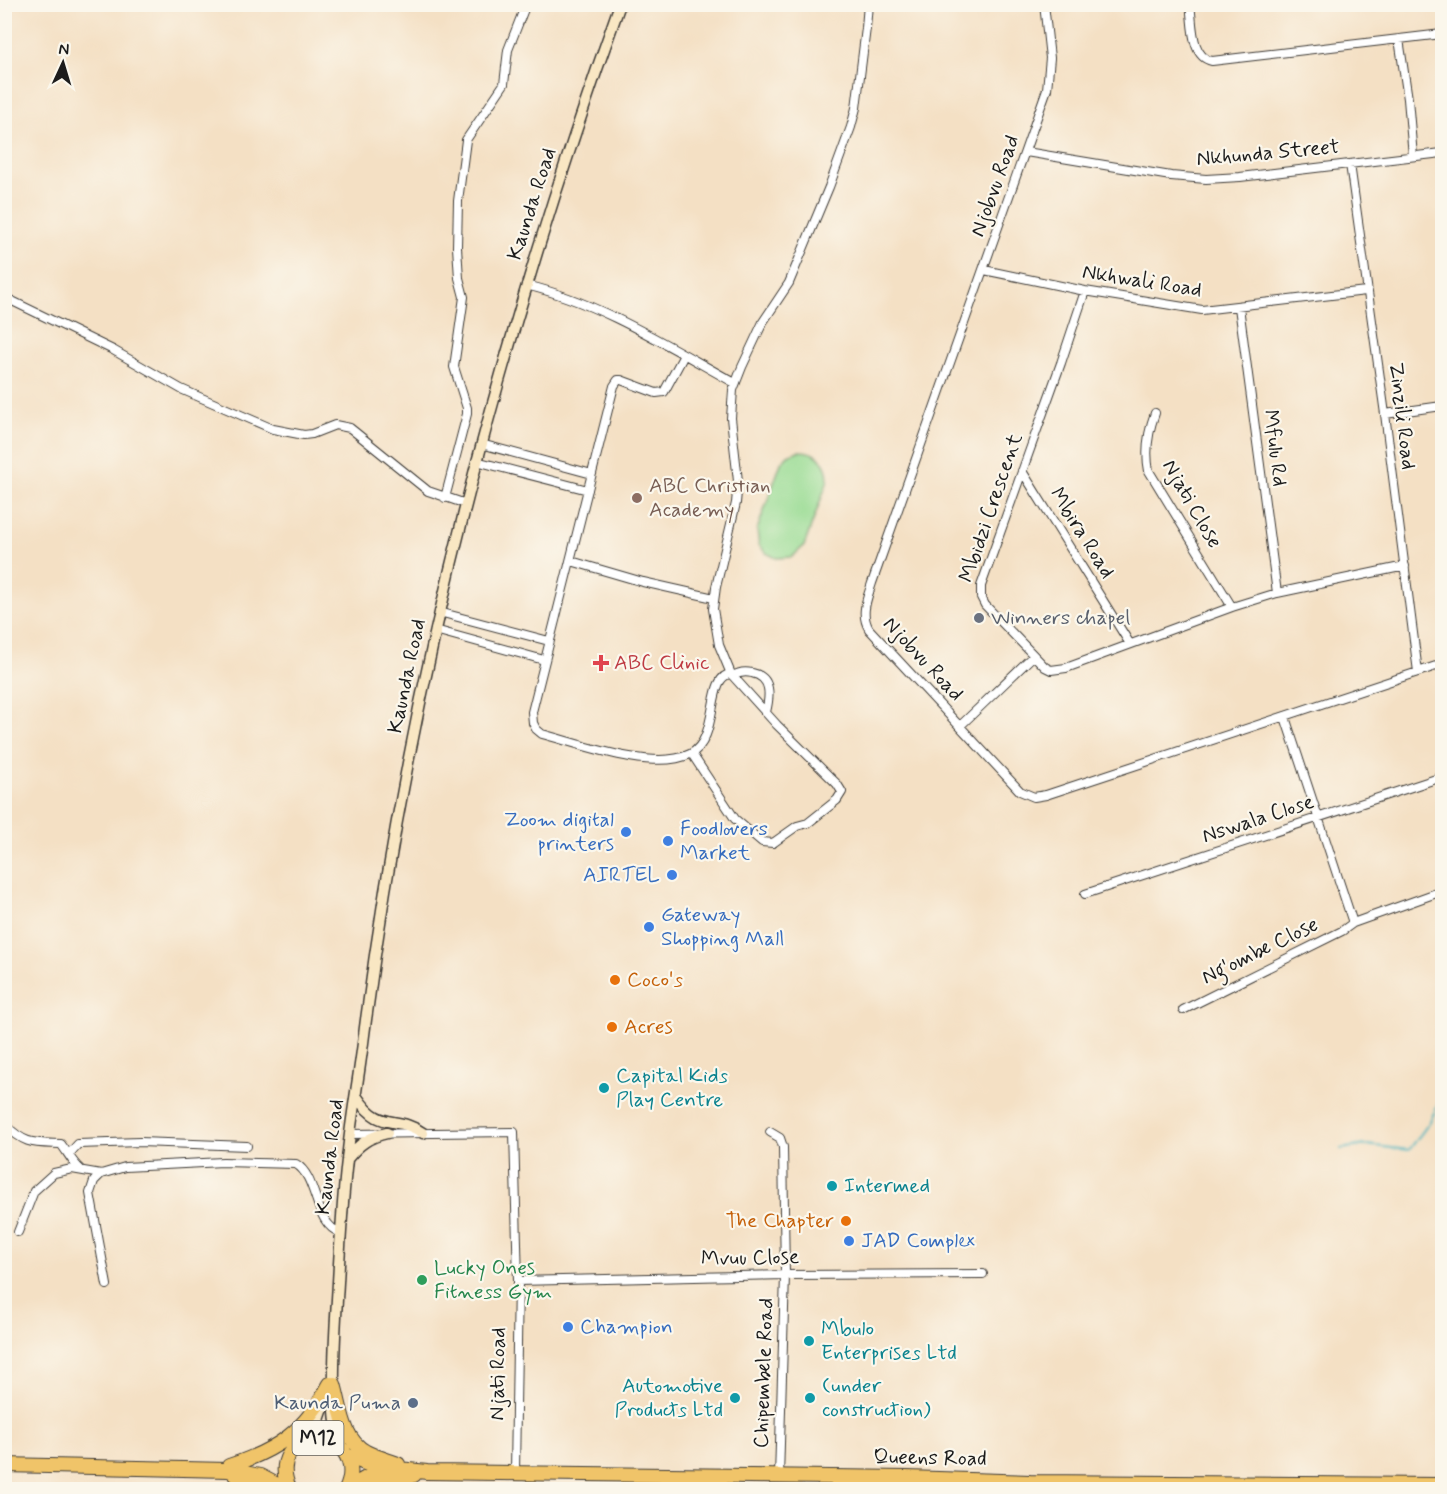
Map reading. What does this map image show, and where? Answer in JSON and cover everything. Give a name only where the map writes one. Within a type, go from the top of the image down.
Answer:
[{"type":"highway","points":[[229,1468],[264,1453],[291,1436],[309,1417],[332,1381]]},
{"type":"highway","points":[[332,1381],[345,1426],[356,1444],[366,1452],[415,1473]]},
{"type":"highway","name":"M12","points":[[4,1465],[206,1471],[261,1463],[313,1438],[324,1438],[372,1466],[415,1473]]},
{"type":"highway","name":"M12","points":[[288,1490],[284,1470],[286,1458],[298,1445]]},
{"type":"highway","name":"M12","points":[[345,1452],[351,1467],[351,1478],[346,1489]]},
{"type":"highway","points":[[229,1468],[262,1490]]},
{"type":"highway","name":"M12","points":[[229,1468],[260,1476],[288,1490]]},
{"type":"highway","name":"Queens Road","points":[[415,1473],[515,1472],[779,1477],[1030,1486],[1318,1482],[1443,1485]]},
{"type":"highway","points":[[367,1490],[415,1473]]},
{"type":"highway","name":"M12","points":[[346,1489],[366,1478],[415,1473]]},
{"type":"main road","name":"Kaunda Road","points":[[345,1452],[335,1424],[332,1381],[347,1160],[382,903],[405,774],[435,630],[476,461],[526,285],[620,4]]},
{"type":"main road","points":[[357,1097],[364,1108],[378,1119],[415,1127],[423,1132]]},
{"type":"main road","points":[[347,1160],[362,1143],[373,1136],[387,1133]]},
{"type":"main road","name":"Kaunda Road","points":[[298,1445],[319,1420],[328,1399],[332,1381]]},
{"type":"street","points":[[445,498],[467,414],[454,367],[464,303],[459,278],[457,247],[458,201],[466,141],[504,84],[508,50],[526,4]]},
{"type":"street","points":[[692,754],[735,819],[762,842],[771,844],[778,842],[796,826],[808,823],[837,800],[842,792],[837,784],[732,675],[716,634],[714,598],[736,503],[738,481],[731,417],[735,383],[763,322],[789,283],[851,127],[856,108],[868,4]]},
{"type":"street","name":"Njobvu Road","points":[[1044,4],[1050,73],[1045,97],[872,583],[864,613],[866,623],[874,637],[1020,790],[1034,797],[1046,795],[1443,664]]},
{"type":"street","points":[[1190,4],[1197,50],[1201,57],[1208,60],[1443,34]]},
{"type":"street","points":[[1399,39],[1408,99],[1413,156]]},
{"type":"street","name":"Nkhunda Street","points":[[1026,152],[1194,179],[1240,177],[1443,153]]},
{"type":"street","name":"Zinzili Road","points":[[1350,164],[1418,672]]},
{"type":"street","name":"Nkhwali Road","points":[[984,270],[1085,291],[1202,310],[1366,291]]},
{"type":"street","points":[[526,285],[564,295],[605,313],[735,383]]},
{"type":"street","name":"Mbidzi Crescent","points":[[1085,291],[981,590],[981,597],[985,605],[1045,667],[1051,670],[1061,669],[1277,593],[1405,566]]},
{"type":"street","points":[[4,297],[113,350],[181,389],[273,429],[304,435],[335,425],[350,428],[428,491],[466,504]]},
{"type":"street","name":"Mfulu Rd","points":[[1239,307],[1277,593]]},
{"type":"street","points":[[684,355],[664,392],[656,393],[626,380],[618,380],[615,383],[544,660],[532,712],[533,723],[539,732],[653,761],[692,754],[698,748],[709,730],[720,679],[726,674],[747,672],[760,675],[765,679],[769,689],[766,712]]},
{"type":"street","points":[[1385,414],[1443,406]]},
{"type":"street","name":"Njati Close","points":[[1155,413],[1148,434],[1149,471],[1232,608]]},
{"type":"street","points":[[481,444],[592,474]]},
{"type":"street","points":[[476,461],[588,490]]},
{"type":"street","name":"Mbira Road","points":[[1022,471],[1130,644]]},
{"type":"street","points":[[571,561],[643,582],[714,598]]},
{"type":"street","points":[[440,612],[549,641]]},
{"type":"street","points":[[435,630],[544,660]]},
{"type":"street","points":[[960,726],[1033,656]]},
{"type":"street","points":[[1285,717],[1353,923]]},
{"type":"street","name":"Nswala Close","points":[[1085,894],[1443,777]]},
{"type":"street","name":"Ng'ombe Close","points":[[1183,1010],[1342,931],[1353,923],[1443,891]]},
{"type":"street","points":[[4,1124],[18,1137],[32,1143],[140,1142],[247,1146]]},
{"type":"street","points":[[350,1134],[423,1132]]},
{"type":"street","name":"Njati Road","points":[[423,1132],[514,1132],[518,1281],[515,1472]]},
{"type":"street","name":"Chipembele Road","points":[[770,1132],[780,1138],[783,1147],[785,1275],[779,1477]]},
{"type":"street","points":[[61,1144],[69,1154],[71,1161],[80,1169]]},
{"type":"street","points":[[69,1154],[78,1144]]},
{"type":"street","points":[[107,1285],[90,1193],[94,1181],[101,1174],[125,1167],[223,1162],[296,1164],[304,1169],[320,1211],[334,1231],[341,1233]]},
{"type":"street","points":[[18,1232],[34,1191],[54,1173],[80,1169],[101,1174]]},
{"type":"street","name":"Mvuu Close","points":[[518,1281],[785,1275],[983,1274]]},
{"type":"green space","points":[[804,451],[820,458],[826,468],[828,480],[804,546],[792,557],[776,558],[766,553],[759,545],[757,530],[781,463],[788,455]]},
{"type":"waterway","points":[[1341,1149],[1366,1145],[1409,1150],[1429,1123],[1442,1097]]},
{"type":"place","name":"ABC Christian Academy","points":[[637,498]]},
{"type":"place","name":"Winners chapel","points":[[979,618]]},
{"type":"place","name":"ABC Clinic","points":[[601,663]]},
{"type":"place","name":"Zoom digital printers","points":[[626,832]]},
{"type":"place","name":"Foodlovers Market","points":[[668,841]]},
{"type":"place","name":"AIRTEL","points":[[672,875]]},
{"type":"place","name":"Gateway Shopping Mall","points":[[649,927]]},
{"type":"place","name":"Coco's","points":[[615,980]]},
{"type":"place","name":"Acres","points":[[612,1027]]},
{"type":"place","name":"Capital Kids Play Centre","points":[[604,1088]]},
{"type":"place","name":"Intermed","points":[[832,1186]]},
{"type":"place","name":"The Chapter","points":[[846,1221]]},
{"type":"place","name":"JAD Complex","points":[[849,1241]]},
{"type":"place","name":"Lucky Ones Fitness Gym","points":[[422,1280]]},
{"type":"place","name":"Champion","points":[[568,1327]]},
{"type":"place","name":"Mbulo Enterprises Ltd","points":[[809,1341]]},
{"type":"place","name":"Automotive Products Ltd","points":[[735,1398]]},
{"type":"place","name":"(under construction)","points":[[810,1398]]},
{"type":"place","name":"Kaunda Puma","points":[[413,1403]]}]
